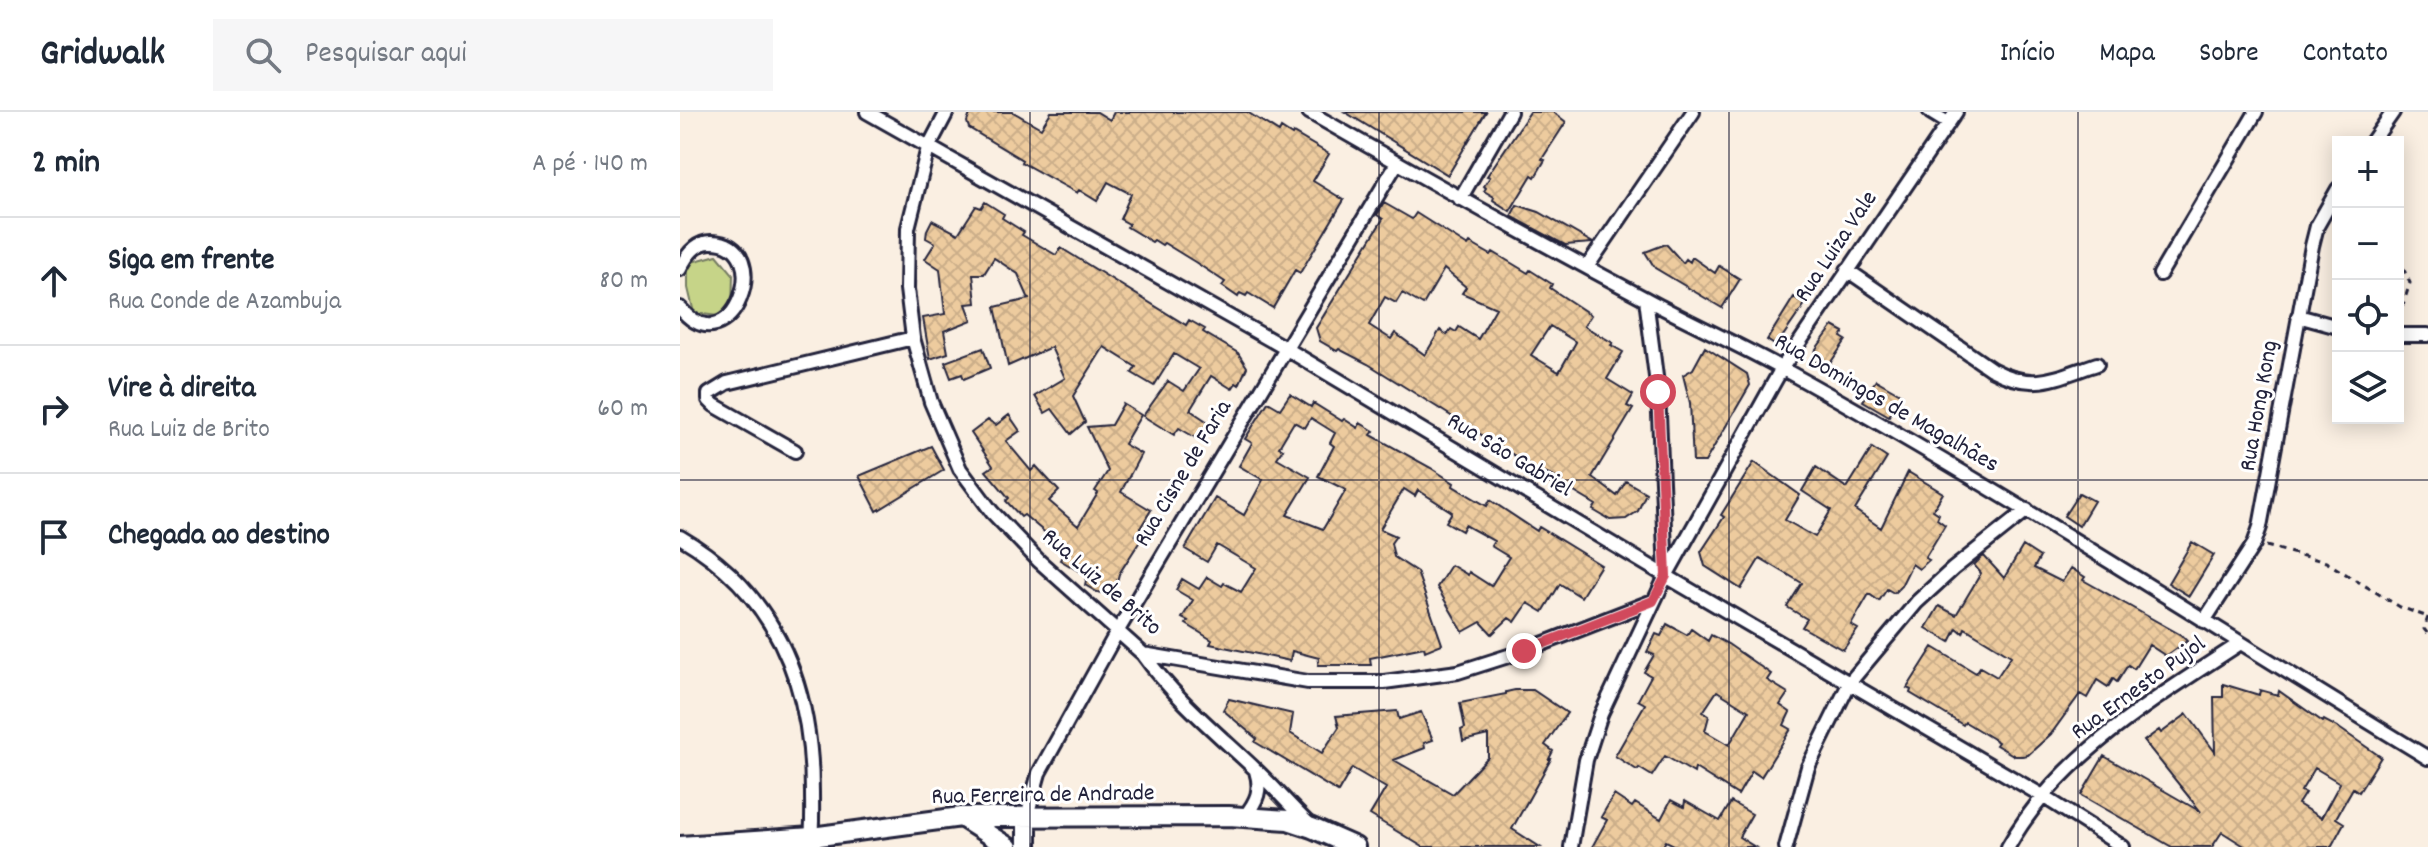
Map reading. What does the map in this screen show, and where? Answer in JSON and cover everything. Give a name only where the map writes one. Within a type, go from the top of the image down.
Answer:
[{"type":"street","name":"Rua São Gabriel","points":[[867,112],[1285,348],[2041,795],[2123,847]]},
{"type":"street","name":"Rua Luiz de Brito","points":[[947,112],[928,148],[908,228],[907,289],[913,338],[931,402],[960,469],[1001,522],[1039,561],[1143,654],[1308,682],[1384,682],[1458,672],[1524,651],[1653,601]]},
{"type":"street","name":"Rua Domingos de Magalhães","points":[[1309,112],[1460,199],[1782,368],[2027,510],[2239,644],[2428,758]]},
{"type":"street","points":[[1460,199],[1510,112]]},
{"type":"street","points":[[1587,267],[1693,112]]},
{"type":"street","points":[[1930,112],[1948,123]]},
{"type":"street","name":"Rua Luiza Vale","points":[[1571,847],[1586,760],[1601,714],[1666,576],[1782,368],[1956,112]]},
{"type":"street","points":[[2160,274],[2256,112]]},
{"type":"street","points":[[2376,136],[2393,112]]},
{"type":"street","name":"Rua Cisne de Faria","points":[[1027,816],[1039,773],[1117,632],[1397,163]]},
{"type":"street","name":"Rua Hong Kong","points":[[2204,621],[2254,544],[2266,505],[2298,316],[2317,226],[2332,200]]},
{"type":"street","points":[[680,269],[692,249],[707,242],[723,243],[730,247],[745,266],[741,297],[736,310],[727,319],[714,325],[701,324],[688,318],[680,308]]},
{"type":"street","points":[[1847,270],[2011,380],[2030,383],[2047,381],[2097,364]]},
{"type":"street","points":[[1646,299],[1658,392],[1666,576]]},
{"type":"street","points":[[2298,316],[2332,325]]},
{"type":"street","points":[[2404,335],[2428,335]]},
{"type":"street","points":[[795,451],[714,405],[709,400],[709,394],[727,383],[913,338]]},
{"type":"street","points":[[1786,847],[1808,767],[1850,682],[1917,602],[2027,510]]},
{"type":"street","points":[[680,537],[740,582],[764,613],[786,653],[804,701],[812,755],[811,842]]},
{"type":"street","name":"Rua Ernesto Pujol","points":[[2008,847],[2041,795],[2106,735],[2239,644]]},
{"type":"street","points":[[1143,654],[1160,679],[1184,705],[1312,828]]},
{"type":"street","points":[[1245,816],[1255,804],[1259,792],[1256,771]]},
{"type":"street","points":[[961,817],[1006,846],[1027,816]]},
{"type":"street","points":[[1027,816],[1027,847]]},
{"type":"street","name":"Rua Ferreira de Andrade","points":[[680,846],[811,842],[961,817],[1245,816],[1288,820],[1355,847]]},
{"type":"path","points":[[2404,270],[2410,283],[2404,302]]},
{"type":"path","points":[[2254,544],[2326,562],[2400,607],[2428,617],[2424,629],[2428,634]]},
{"type":"green space","points":[[717,255],[733,274],[732,309],[718,316],[694,313],[688,288],[688,263]]},
{"type":"building","points":[[971,112],[1013,112],[1041,128],[1051,112],[1097,112],[1110,120],[1114,112],[1247,112],[1279,132],[1281,128],[1293,133],[1329,154],[1313,181],[1344,200],[1300,273],[1295,270],[1273,308],[1248,293],[1246,296],[1240,293],[1238,297],[1222,286],[1225,282],[1195,262],[1164,243],[1152,242],[1127,227],[1129,224],[1120,219],[1131,194],[1108,182],[1097,201],[1079,190],[1077,193],[969,128],[967,122]]},
{"type":"building","points":[[1345,112],[1486,112],[1448,175]]},
{"type":"building","points":[[1530,112],[1553,112],[1566,122],[1542,159],[1545,160],[1535,177],[1532,175],[1510,211],[1493,200],[1494,197],[1484,191],[1484,186],[1490,177],[1487,176]]},
{"type":"building","points":[[985,202],[1004,214],[1002,218],[1024,232],[1022,235],[1056,255],[1061,248],[1186,325],[1189,320],[1205,329],[1203,332],[1238,353],[1247,367],[1239,385],[1236,383],[1232,389],[1211,376],[1190,410],[1208,422],[1204,428],[1208,430],[1201,441],[1179,428],[1174,435],[1143,416],[1168,381],[1184,391],[1199,369],[1174,354],[1154,386],[1132,373],[1136,367],[1104,347],[1073,396],[1085,422],[1071,434],[1052,409],[1045,413],[1035,396],[1065,378],[1051,347],[1008,366],[995,307],[1029,299],[1018,274],[994,258],[984,274],[973,274],[976,303],[966,304],[972,320],[944,331],[948,353],[930,359],[923,318],[945,314],[940,269],[925,259],[935,243],[926,238],[927,230],[932,220],[958,234],[976,206],[981,208]]},
{"type":"building","points":[[1384,203],[1412,219],[1416,213],[1468,246],[1470,243],[1491,255],[1493,252],[1528,273],[1530,270],[1552,284],[1550,288],[1591,315],[1584,326],[1623,352],[1607,379],[1633,395],[1627,406],[1633,409],[1592,477],[1617,496],[1626,481],[1646,493],[1638,511],[1626,519],[1610,520],[1593,510],[1596,505],[1561,484],[1562,481],[1536,469],[1368,364],[1320,341],[1316,328],[1383,219],[1377,215]],"holes":[[[1444,269],[1466,287],[1462,293],[1496,308],[1478,339],[1459,327],[1456,332],[1451,329],[1447,335],[1440,330],[1425,355],[1395,333],[1391,339],[1369,325],[1385,297],[1396,303],[1402,293],[1423,305]],[[1550,326],[1576,342],[1559,372],[1531,355]]]},
{"type":"building","points":[[1517,205],[1539,212],[1593,243],[1565,245],[1511,216]]},
{"type":"building","points":[[1666,244],[1683,263],[1686,259],[1690,262],[1692,257],[1715,273],[1719,266],[1740,279],[1722,308],[1655,268],[1645,252]]},
{"type":"building","points":[[1794,297],[1805,304],[1776,346],[1767,340]]},
{"type":"building","points":[[1833,326],[1844,332],[1841,337],[1846,340],[1824,372],[1814,358],[1816,349]]},
{"type":"building","points":[[1705,347],[1747,374],[1750,385],[1705,462],[1693,462],[1690,403],[1683,375],[1693,369]]},
{"type":"building","points":[[983,348],[990,368],[964,379],[962,374],[951,378],[945,362]]},
{"type":"building","points":[[1876,380],[1902,395],[1889,416],[1863,401]]},
{"type":"building","points":[[1290,394],[1358,428],[1360,423],[1374,431],[1371,435],[1431,468],[1454,483],[1453,486],[1487,506],[1490,500],[1537,531],[1539,527],[1601,565],[1581,597],[1560,584],[1543,612],[1528,603],[1515,622],[1509,618],[1492,634],[1481,622],[1463,632],[1437,587],[1451,565],[1491,586],[1509,557],[1491,546],[1494,541],[1465,525],[1462,531],[1446,522],[1452,512],[1418,490],[1415,496],[1404,489],[1380,529],[1396,536],[1391,543],[1394,557],[1417,572],[1442,644],[1425,651],[1424,647],[1370,658],[1371,665],[1318,665],[1319,658],[1292,651],[1290,661],[1210,644],[1212,640],[1186,624],[1188,621],[1182,618],[1193,600],[1176,590],[1182,579],[1199,589],[1207,577],[1241,592],[1256,568],[1217,545],[1207,562],[1185,549],[1215,498],[1244,515],[1263,480],[1239,466],[1252,443],[1245,439],[1268,402],[1280,409]],"holes":[[[1311,418],[1335,433],[1330,443],[1334,446],[1318,476],[1346,490],[1323,529],[1287,515],[1310,477],[1277,458],[1283,449],[1279,447],[1294,422],[1305,428]]]},
{"type":"building","points":[[1123,404],[1141,415],[1124,444],[1141,454],[1121,492],[1151,510],[1136,535],[1142,538],[1119,574],[1116,585],[1103,593],[1085,585],[1087,576],[1060,560],[1066,550],[1024,515],[1021,517],[1006,501],[1009,498],[986,471],[993,466],[971,433],[988,420],[996,425],[1009,415],[1020,431],[1006,441],[1031,471],[1036,466],[1059,491],[1049,501],[1078,526],[1108,471],[1087,427],[1111,425]]},
{"type":"building","points":[[931,446],[944,470],[877,511],[859,476]]},
{"type":"building","points":[[1872,448],[1887,458],[1855,510],[1881,528],[1908,472],[1943,493],[1933,510],[1939,514],[1937,519],[1945,525],[1925,558],[1929,560],[1919,569],[1912,564],[1894,593],[1887,589],[1879,601],[1869,594],[1851,625],[1858,629],[1843,650],[1802,627],[1807,619],[1787,607],[1802,583],[1760,558],[1741,589],[1705,566],[1701,552],[1754,462],[1800,495],[1785,520],[1815,537],[1831,510],[1802,491],[1816,467],[1847,488]]},
{"type":"building","points":[[2079,493],[2094,501],[2079,526],[2064,516]]},
{"type":"building","points":[[2192,542],[2214,555],[2189,596],[2168,583]]},
{"type":"building","points":[[2023,546],[2040,557],[2034,568],[2062,582],[2071,568],[2085,577],[2083,580],[2187,641],[2166,656],[2149,645],[2134,669],[2128,665],[2117,682],[2113,679],[2108,687],[2097,680],[2087,698],[2080,694],[2051,734],[2028,755],[2015,756],[1996,745],[1998,742],[1965,722],[1963,725],[1910,693],[1911,690],[1907,688],[1933,647],[1976,673],[1980,667],[1997,677],[2011,656],[1965,628],[1963,633],[1957,628],[1950,642],[1926,628],[1939,606],[1956,615],[1981,573],[1974,565],[1981,558],[1984,556],[2004,578]]},
{"type":"building","points":[[1667,624],[1687,635],[1691,629],[1708,641],[1711,635],[1771,674],[1767,680],[1788,693],[1780,705],[1790,712],[1784,725],[1791,729],[1761,777],[1752,771],[1738,795],[1695,768],[1694,773],[1665,756],[1652,776],[1615,756],[1645,704],[1638,700],[1651,676],[1644,672],[1654,655],[1647,652],[1656,634],[1661,636]],"holes":[[[1717,691],[1749,711],[1729,745],[1705,731],[1709,716],[1703,712]]]},
{"type":"building","points":[[2223,684],[2259,695],[2260,690],[2278,695],[2279,691],[2381,757],[2359,792],[2353,788],[2336,818],[2344,823],[2331,847],[2246,847],[2222,832],[2212,847],[2172,847],[2081,795],[2104,756],[2201,812],[2144,741],[2187,714],[2215,752],[2214,697],[2223,697]],"holes":[[[2315,768],[2340,783],[2321,818],[2298,804],[2305,793],[2301,791]]]},
{"type":"building","points":[[1515,690],[1533,690],[1567,713],[1545,745],[1553,751],[1551,759],[1512,829],[1540,847],[1423,847],[1370,815],[1386,788],[1352,768],[1338,792],[1255,742],[1257,739],[1223,710],[1229,699],[1293,714],[1290,733],[1322,753],[1339,727],[1336,716],[1397,711],[1399,719],[1421,712],[1433,740],[1424,743],[1425,748],[1394,760],[1453,794],[1488,757],[1488,735],[1463,741],[1461,730],[1465,728],[1460,703]]},
{"type":"building","points":[[1614,795],[1632,807],[1635,803],[1661,819],[1671,800],[1684,807],[1685,801],[1720,821],[1731,802],[1752,814],[1739,837],[1755,847],[1678,847],[1666,841],[1662,847],[1592,847],[1607,820],[1601,817]]},
{"type":"route","points":[[1524,651],[1653,601],[1666,576],[1658,392]]}]
